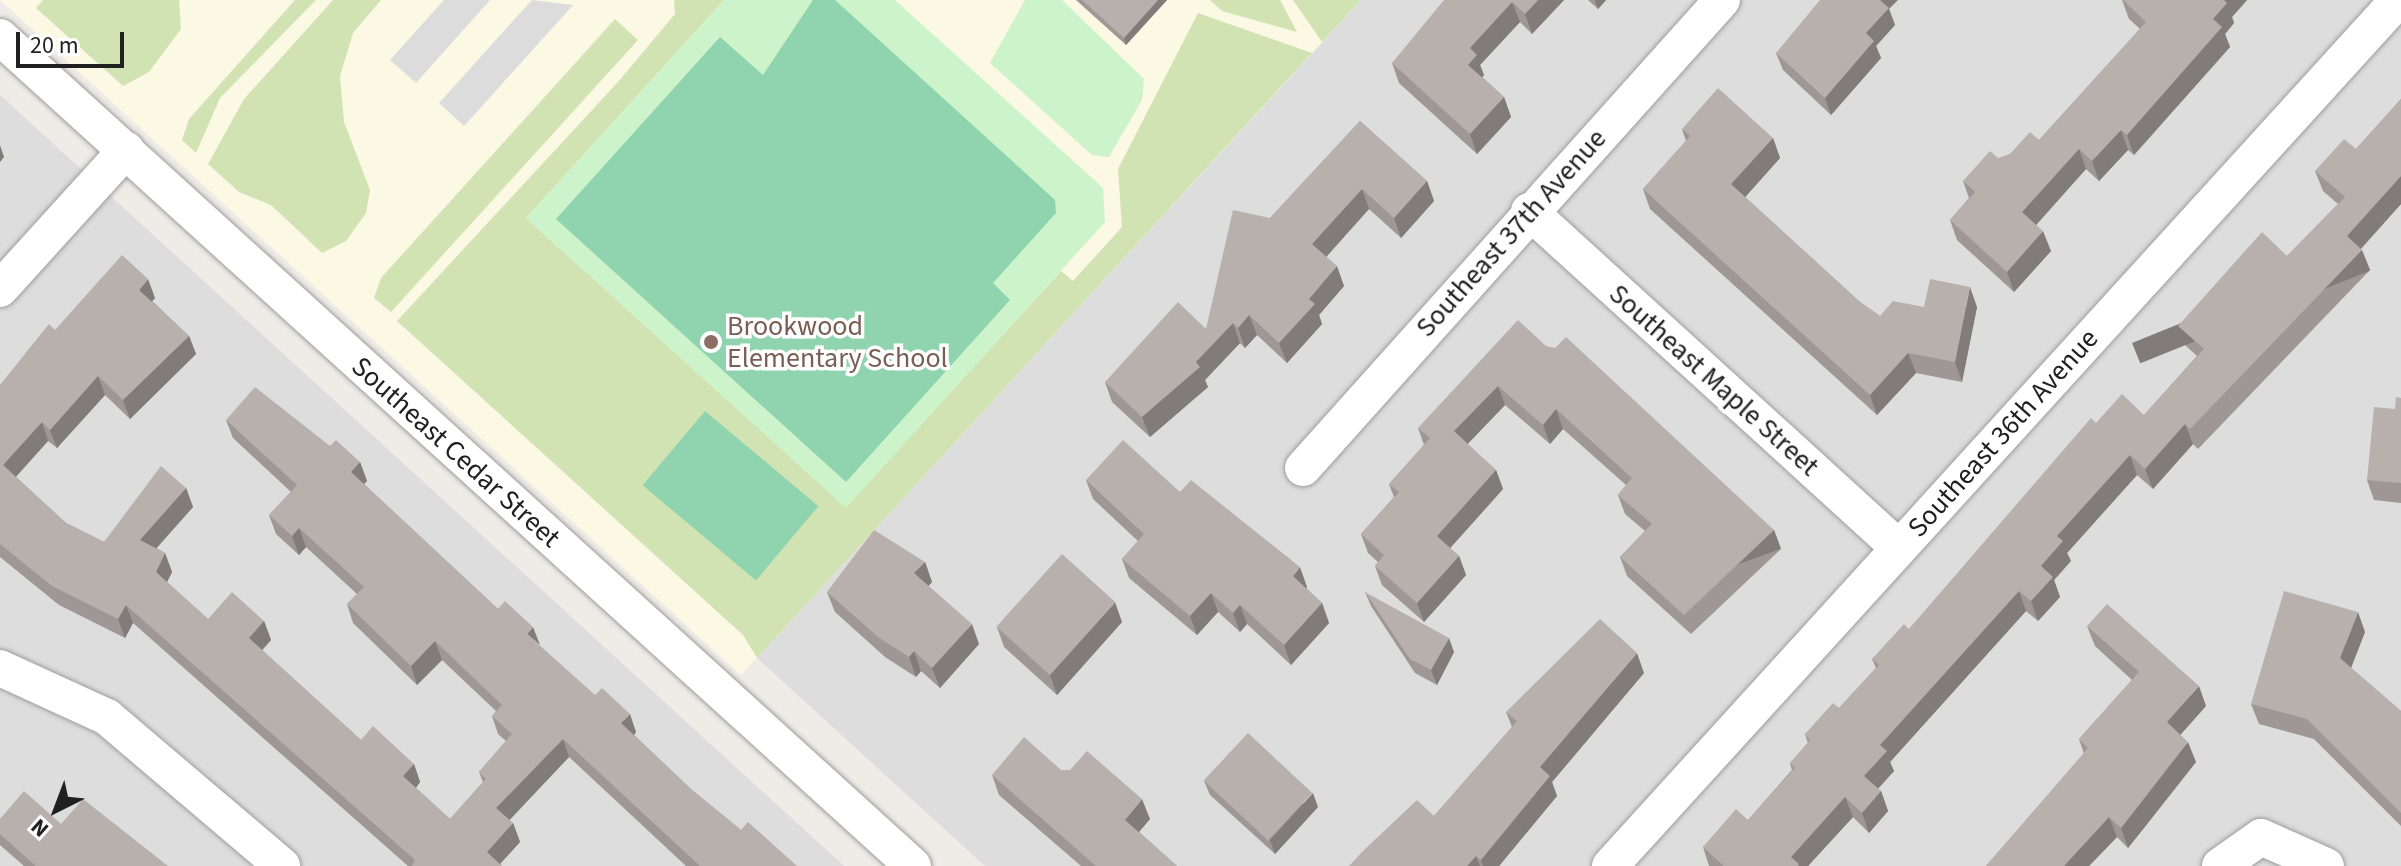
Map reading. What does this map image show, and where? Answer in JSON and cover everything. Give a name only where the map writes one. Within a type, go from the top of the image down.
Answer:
[{"type":"street","name":"Southeast 37th Avenue","points":[[1303,468],[1529,211],[1722,0]]},
{"type":"street","name":"Southeast 36th Avenue","points":[[1610,866],[2398,0]]},
{"type":"street","name":"Southeast Cedar Street","points":[[0,37],[913,866]]},
{"type":"street","points":[[0,289],[126,150]]},
{"type":"street","name":"Southeast Maple Street","points":[[1529,211],[1899,548]]},
{"type":"street","points":[[0,668],[107,717],[282,866]]},
{"type":"street","points":[[2220,866],[2261,837],[2326,866]]},
{"type":"shaded area","name":"Brookwood Elementary School","points":[[0,0],[1361,0],[741,675]]},
{"type":"shaded area","points":[[444,0],[490,0],[416,83],[390,60]]},
{"type":"shaded area","points":[[532,0],[573,5],[464,126],[439,103]]},
{"type":"shaded area","points":[[1361,0],[2401,0],[2401,866],[985,866],[757,658]]},
{"type":"shaded area","points":[[0,95],[844,866],[0,866]]},
{"type":"green space","points":[[43,0],[179,0],[181,29],[149,72],[123,86],[36,8]]},
{"type":"green space","points":[[295,0],[316,0],[220,98],[196,153],[182,140],[189,119]]},
{"type":"green space","points":[[333,0],[381,0],[353,33],[340,76],[344,122],[370,190],[366,213],[346,241],[322,253],[271,205],[239,192],[208,164],[244,99]]},
{"type":"green space","points":[[674,0],[724,0],[526,218],[846,507],[1061,271],[1073,281],[1122,227],[1118,169],[1198,13],[1312,53],[757,658],[743,635],[397,321],[618,82],[675,14]]},
{"type":"green space","points":[[724,0],[895,0],[1103,188],[1105,222],[846,508],[526,218]]},
{"type":"green space","points":[[813,0],[835,0],[1055,200],[1056,213],[993,283],[1010,300],[846,482],[556,219],[720,37],[763,75]]},
{"type":"green space","points":[[1025,0],[1062,0],[1144,79],[1142,100],[1109,157],[1092,155],[990,63]]},
{"type":"green space","points":[[1210,0],[1280,0],[1297,32],[1222,11]]},
{"type":"green space","points":[[1293,0],[1361,0],[1322,42]]},
{"type":"green space","points":[[615,19],[638,40],[391,312],[374,298],[381,278]]},
{"type":"green space","points":[[705,411],[818,506],[756,580],[643,485]]},
{"type":"building","points":[[1082,0],[1158,0],[1124,38]]},
{"type":"building","points":[[1444,0],[1538,0],[1525,14],[1512,2],[1470,48],[1477,55],[1468,65],[1504,97],[1470,134],[1392,63]]},
{"type":"building","points":[[1820,0],[1880,0],[1889,8],[1866,33],[1874,41],[1825,98],[1776,53]]},
{"type":"building","points":[[2123,0],[2224,0],[2227,3],[2213,19],[2222,27],[2127,135],[2121,130],[2092,161],[2079,149],[2022,212],[2043,231],[2007,272],[1950,220],[1975,192],[1963,181],[1990,151],[1998,158],[2010,154],[2030,132],[2039,140],[2146,22]]},
{"type":"building","points":[[1718,88],[1773,138],[1731,184],[1860,302],[1880,316],[1893,301],[1924,307],[1930,279],[1970,287],[1955,362],[1908,353],[1870,395],[1643,189],[1690,136],[1682,129]]},
{"type":"building","points":[[2401,99],[2401,176],[2347,236],[2362,250],[2190,429],[2185,424],[2145,469],[2130,455],[2057,536],[2063,541],[2041,566],[2053,577],[2031,601],[2019,591],[1880,745],[1887,751],[1864,776],[1881,791],[1862,813],[1845,797],[1791,857],[1798,866],[1724,866],[1703,847],[1736,809],[1748,820],[1795,768],[1790,763],[1810,740],[1805,734],[1833,703],[1839,708],[1879,665],[1872,659],[1904,624],[1909,629],[2091,418],[2096,423],[2122,394],[2144,415],[2204,349],[2178,326],[2262,232],[2287,256],[2345,197],[2315,171],[2344,139],[2356,149]]},
{"type":"building","points":[[1360,121],[1427,181],[1394,218],[1362,189],[1312,244],[1337,266],[1309,299],[1315,304],[1279,343],[1249,315],[1238,328],[1233,323],[1196,362],[1200,367],[1142,417],[1105,382],[1178,302],[1206,329],[1233,210],[1270,218]]},
{"type":"building","points":[[122,255],[148,279],[139,290],[189,336],[123,400],[98,376],[50,430],[42,422],[3,465],[66,523],[104,542],[161,466],[186,488],[140,540],[165,553],[156,572],[208,619],[232,592],[264,621],[249,638],[361,740],[373,726],[414,764],[403,776],[450,819],[486,779],[479,772],[512,734],[492,716],[502,705],[435,641],[411,666],[347,604],[364,587],[299,528],[292,536],[269,515],[297,485],[226,420],[255,387],[330,446],[336,440],[360,462],[351,472],[498,609],[505,601],[533,627],[527,634],[595,695],[602,688],[630,714],[621,723],[692,790],[741,830],[748,822],[797,866],[700,866],[563,739],[496,808],[513,823],[487,852],[502,866],[412,866],[415,860],[126,605],[118,619],[52,586],[0,544],[0,385],[49,324],[55,330]]},
{"type":"building","points":[[1518,320],[1546,346],[1555,348],[1566,337],[1774,530],[1684,615],[1620,557],[1652,524],[1618,495],[1632,478],[1556,409],[1543,425],[1498,386],[1454,431],[1496,470],[1437,536],[1459,556],[1417,603],[1375,566],[1384,555],[1361,534],[1399,492],[1389,484],[1430,438],[1418,428]]},
{"type":"building","points":[[2396,397],[2401,398],[2401,483],[2367,480],[2374,407],[2395,409]]},
{"type":"building","points":[[1123,440],[1180,492],[1191,480],[1300,567],[1293,576],[1322,603],[1284,645],[1240,605],[1233,613],[1211,593],[1190,616],[1122,559],[1144,534],[1086,480]]},
{"type":"building","points":[[874,530],[925,562],[914,573],[972,624],[932,668],[914,651],[909,657],[878,637],[827,592]]},
{"type":"building","points":[[1062,554],[1116,602],[1050,675],[996,627]]},
{"type":"building","points":[[2284,591],[2358,612],[2340,658],[2401,711],[2401,813],[2307,719],[2251,704]]},
{"type":"building","points":[[1365,592],[1449,638],[1431,670],[1410,659]]},
{"type":"building","points":[[2107,604],[2199,686],[2167,722],[2188,742],[2121,828],[2109,817],[2064,866],[1986,866],[2088,748],[2079,739],[2139,672],[2087,626]]},
{"type":"building","points":[[1600,619],[1637,653],[1540,767],[1550,776],[1481,860],[1476,856],[1467,866],[1349,866],[1417,800],[1434,816],[1517,721],[1506,712]]},
{"type":"building","points":[[1248,733],[1312,793],[1268,841],[1204,781]]},
{"type":"building","points":[[1024,737],[1061,770],[1070,770],[1087,751],[1142,799],[1125,820],[1177,866],[1096,866],[992,775]]},
{"type":"building","points":[[24,791],[61,824],[83,799],[168,866],[36,866],[0,834],[0,819]]},
{"type":"place","name":"Brookwood Elementary School","points":[[711,342]]}]
